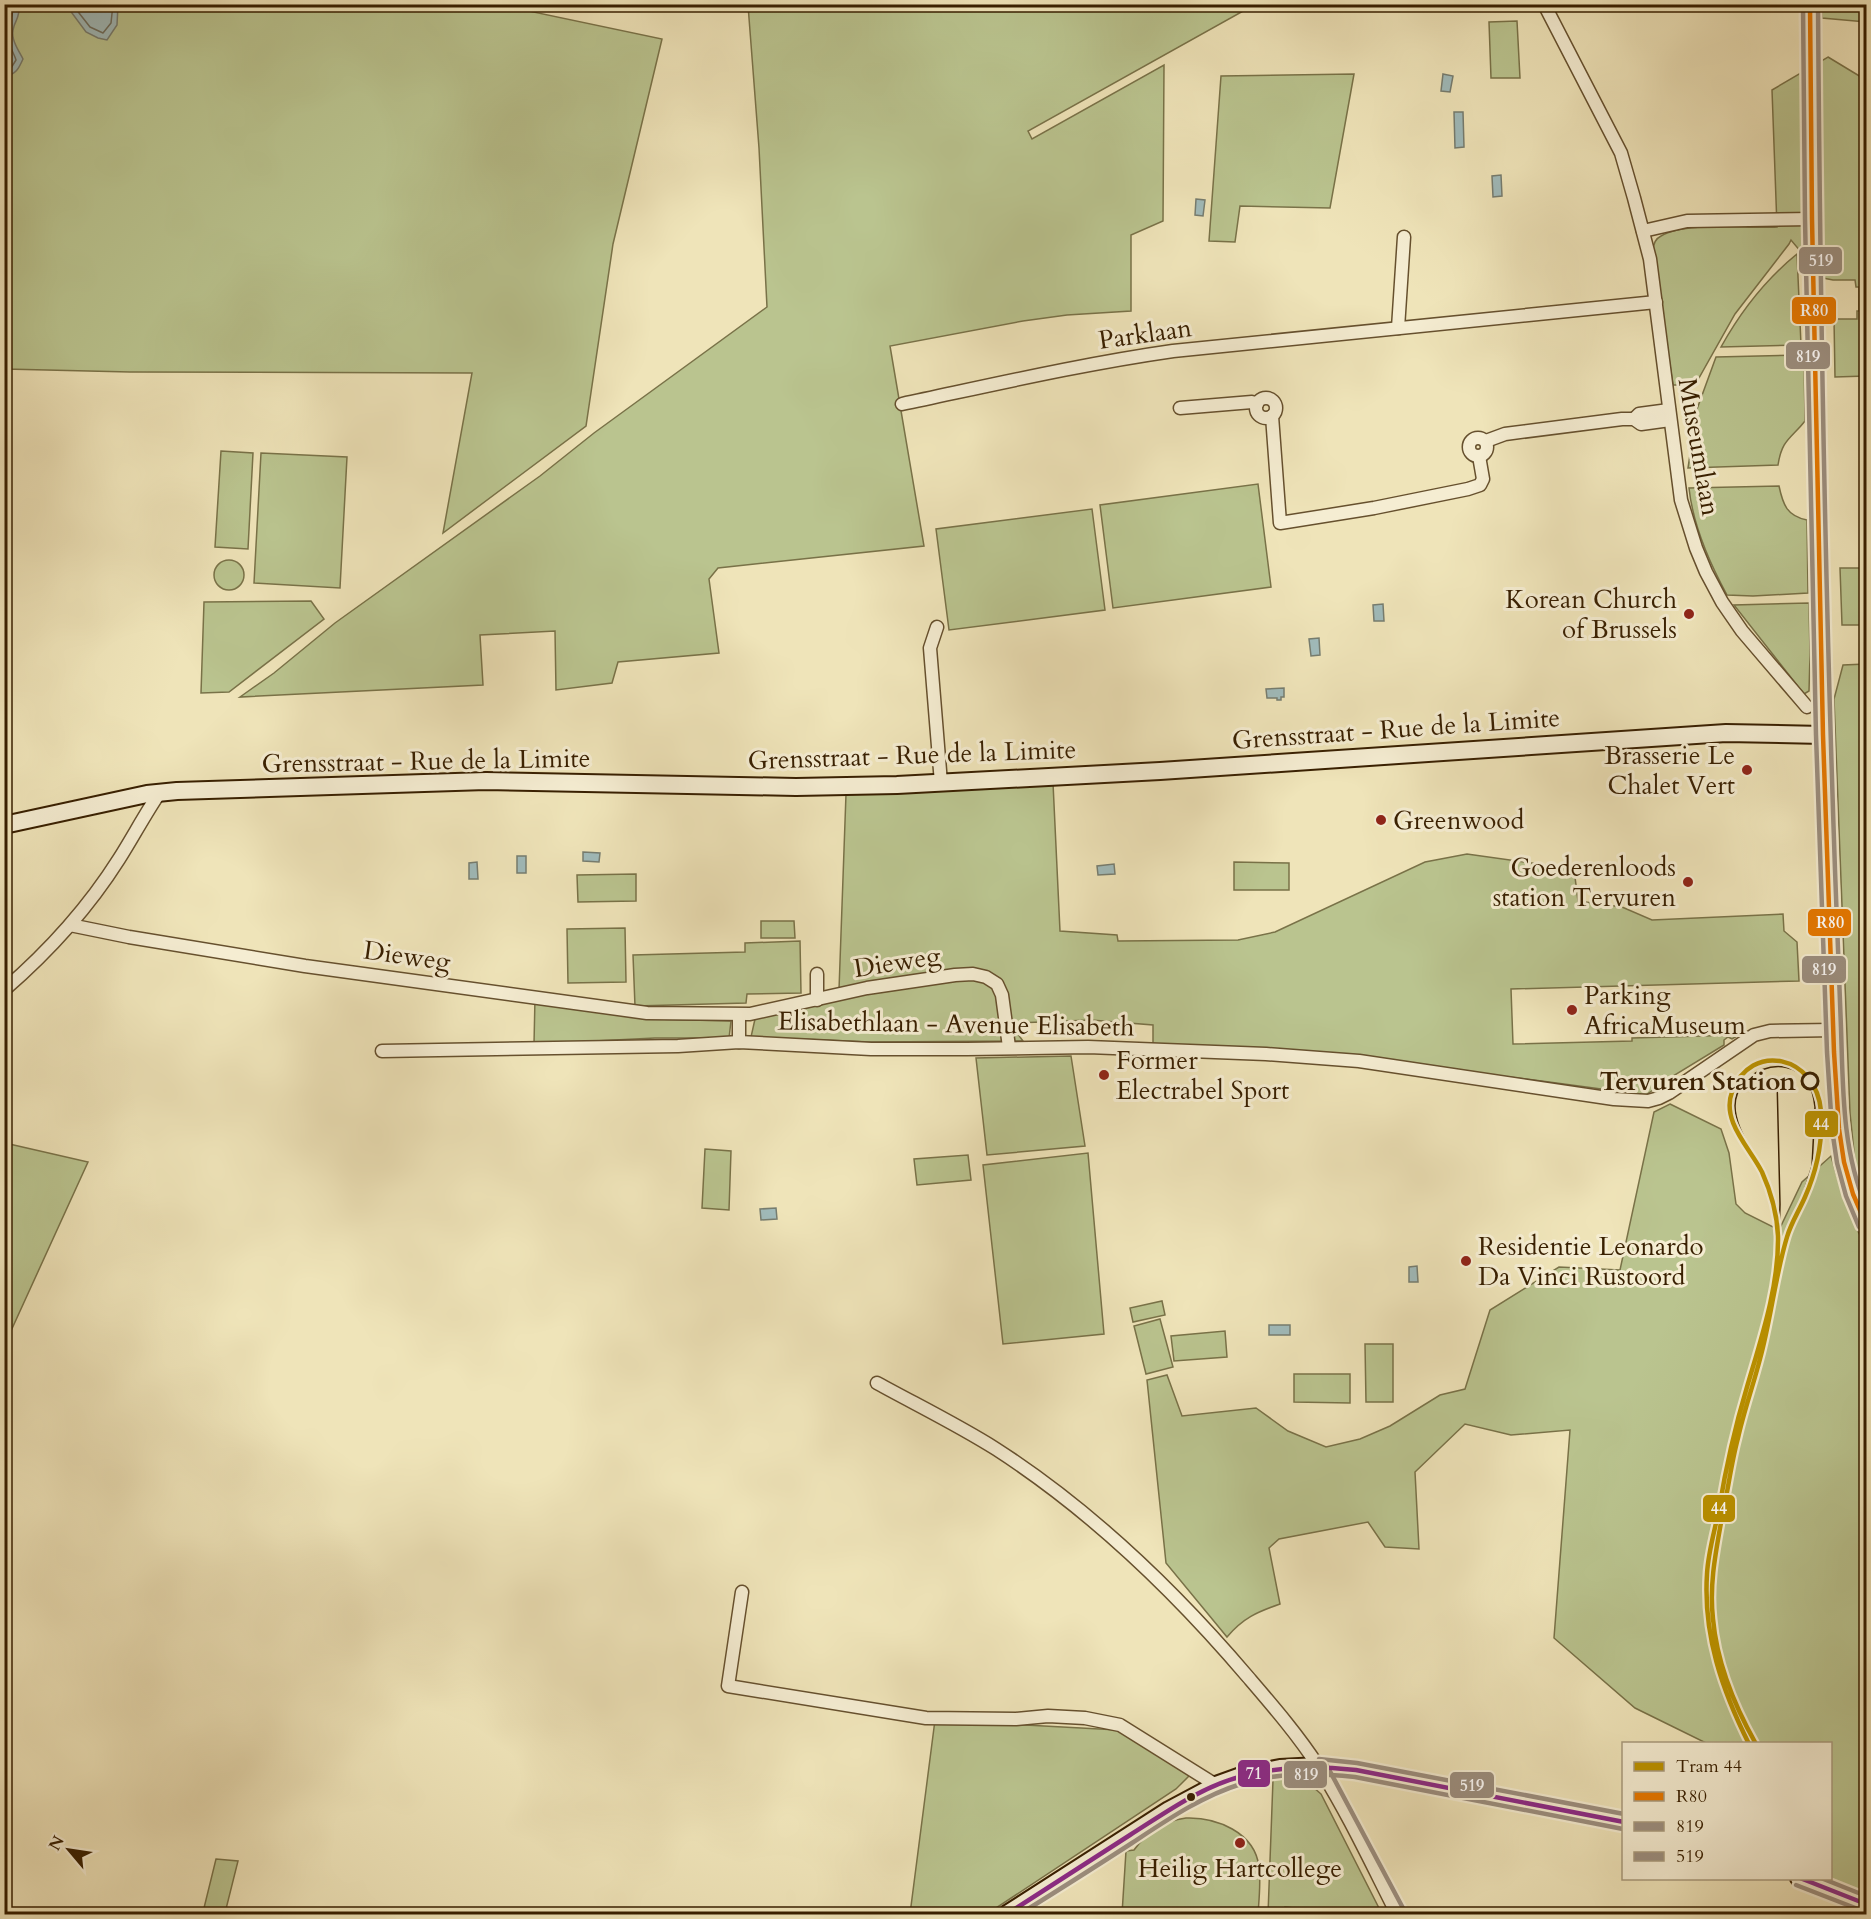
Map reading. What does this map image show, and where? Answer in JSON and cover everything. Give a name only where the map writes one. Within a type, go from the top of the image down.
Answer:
[{"type":"main road","points":[[1810,4],[1812,219],[1823,735],[1834,1030],[1839,1129],[1847,1174],[1866,1224]]},
{"type":"street","name":"Museumlaan","points":[[1544,4],[1621,153],[1643,231],[1650,259],[1681,500],[1696,548],[1722,602],[1742,631],[1807,707]]},
{"type":"street","points":[[1643,231],[1688,221],[1812,219]]},
{"type":"street","points":[[1398,328],[1404,237]]},
{"type":"street","name":"Parklaan","points":[[902,404],[1131,357],[1173,351],[1656,302]]},
{"type":"street","points":[[1180,408],[1252,402],[1257,404],[1256,409],[1259,415],[1265,418],[1272,416],[1280,523],[1374,507],[1480,485],[1483,479],[1479,456],[1470,452],[1469,448],[1471,442],[1480,438],[1486,441],[1504,434],[1622,419],[1634,419],[1641,424],[1669,415]]},
{"type":"street","points":[[937,627],[930,648],[941,783]]},
{"type":"street","name":"Grensstraat - Rue de la Limite","points":[[4,825],[160,792],[486,781],[796,788],[1160,771],[1726,733],[1823,735]]},
{"type":"street","points":[[4,990],[70,925],[118,860],[160,792]]},
{"type":"street","name":"Dieweg","points":[[70,925],[305,966],[628,1011],[739,1015],[772,1010],[898,982],[955,975],[981,975],[994,981],[1002,995],[1009,1047]]},
{"type":"street","points":[[817,974],[817,1000]]},
{"type":"street","points":[[739,1015],[739,1042]]},
{"type":"street","name":"Elisabethlaan - Avenue Elisabeth","points":[[382,1051],[678,1046],[739,1042],[872,1048],[1088,1047],[1266,1054],[1359,1061],[1602,1097],[1648,1101],[1669,1093],[1754,1035],[1770,1030],[1834,1030]]},
{"type":"street","points":[[877,1383],[996,1449],[1059,1494],[1131,1552],[1165,1585],[1224,1648],[1318,1766],[1397,1914]]},
{"type":"street","points":[[742,1592],[728,1686],[926,1718],[1016,1719],[1048,1716],[1107,1722],[1120,1725],[1216,1785]]},
{"type":"street","points":[[1007,1914],[1169,1809],[1216,1785],[1241,1776],[1271,1770],[1318,1766],[1367,1772],[1622,1822]]},
{"type":"street","points":[[1804,1880],[1866,1904]]},
{"type":"green space","points":[[5,5],[519,5],[519,9],[662,39],[613,244],[586,426],[443,533],[472,373],[130,372],[5,369]]},
{"type":"green space","points":[[748,5],[1254,5],[1028,131],[1032,139],[1164,65],[1163,221],[1131,235],[1131,311],[1067,315],[1023,321],[890,346],[924,546],[718,568],[709,579],[719,653],[618,662],[612,683],[556,690],[555,631],[480,635],[483,685],[240,697],[274,673],[335,623],[540,476],[594,433],[767,307],[759,148]]},
{"type":"green space","points":[[1822,5],[1866,5],[1866,22],[1822,18]]},
{"type":"green space","points":[[1517,21],[1520,78],[1491,78],[1489,22]]},
{"type":"green space","points":[[1828,57],[1866,80],[1866,376],[1835,377],[1834,319],[1857,319],[1859,287],[1856,287],[1855,280],[1823,278],[1791,240],[1735,314],[1695,385],[1673,385],[1653,251],[1655,242],[1672,231],[1701,227],[1777,227],[1772,90]]},
{"type":"green space","points":[[1354,74],[1330,208],[1240,206],[1235,242],[1209,241],[1221,76]]},
{"type":"green space","points":[[1797,254],[1801,345],[1721,347],[1754,297],[1774,274]]},
{"type":"green space","points":[[1804,355],[1805,421],[1785,444],[1778,465],[1688,468],[1697,409],[1716,357]]},
{"type":"green space","points":[[221,451],[253,453],[248,549],[215,547]]},
{"type":"green space","points":[[261,453],[347,457],[340,588],[254,583]]},
{"type":"green space","points":[[1258,484],[1271,587],[1113,608],[1100,505]]},
{"type":"green space","points":[[1779,486],[1787,509],[1795,516],[1807,520],[1808,593],[1727,595],[1703,543],[1694,516],[1689,488]]},
{"type":"green space","points":[[1092,509],[1105,610],[949,630],[936,529]]},
{"type":"green space","points":[[229,560],[235,561],[243,569],[243,581],[235,589],[229,590],[223,589],[215,581],[214,575],[215,569],[223,561]]},
{"type":"green space","points":[[1840,568],[1866,568],[1866,632],[1865,625],[1842,625]]},
{"type":"green space","points":[[311,601],[324,619],[229,692],[201,693],[204,602]]},
{"type":"green space","points":[[1809,603],[1809,691],[1804,694],[1734,605]]},
{"type":"green space","points":[[1866,664],[1866,1202],[1855,1162],[1850,1113],[1834,699],[1843,665]]},
{"type":"green space","points":[[1053,783],[1060,931],[1117,935],[1118,941],[1238,940],[1275,932],[1425,862],[1467,854],[1574,869],[1578,901],[1622,907],[1652,920],[1783,914],[1784,931],[1797,942],[1799,981],[1511,989],[1513,1044],[1739,1035],[1732,1039],[1728,1037],[1724,1040],[1724,1045],[1646,1095],[1246,1047],[1153,1045],[1153,1025],[1091,1020],[1014,1023],[1023,1041],[871,1042],[751,1037],[757,1010],[839,990],[846,794]]},
{"type":"green space","points":[[1234,862],[1289,863],[1289,890],[1234,890]]},
{"type":"green space","points":[[636,874],[636,901],[578,902],[577,875]]},
{"type":"green space","points":[[761,921],[794,921],[795,938],[761,938]]},
{"type":"green space","points":[[625,928],[626,982],[568,983],[567,929]]},
{"type":"green space","points":[[800,941],[801,993],[747,994],[746,1003],[635,1006],[633,955],[745,952],[745,943]]},
{"type":"green space","points":[[535,998],[654,1019],[731,1021],[729,1038],[655,1038],[534,1044]]},
{"type":"green space","points":[[1071,1056],[1085,1146],[987,1155],[976,1058]]},
{"type":"green space","points":[[1670,1104],[1721,1129],[1729,1153],[1736,1204],[1745,1213],[1779,1230],[1802,1182],[1831,1156],[1846,1203],[1866,1247],[1866,1902],[1802,1880],[1832,1880],[1832,1742],[1704,1742],[1635,1708],[1554,1638],[1570,1430],[1511,1435],[1465,1424],[1415,1472],[1419,1549],[1385,1547],[1368,1522],[1279,1539],[1269,1548],[1280,1604],[1251,1616],[1227,1637],[1166,1563],[1147,1380],[1167,1375],[1182,1416],[1256,1408],[1288,1431],[1326,1447],[1360,1439],[1390,1426],[1440,1395],[1465,1389],[1490,1310],[1559,1267],[1620,1270],[1654,1112]]},
{"type":"green space","points":[[4,1143],[88,1162],[5,1344]]},
{"type":"green space","points":[[705,1149],[731,1151],[729,1210],[702,1208]]},
{"type":"green space","points":[[1088,1153],[1104,1334],[1003,1344],[983,1165]]},
{"type":"green space","points":[[968,1155],[971,1180],[917,1185],[914,1159]]},
{"type":"green space","points":[[1162,1301],[1165,1315],[1133,1322],[1130,1308]]},
{"type":"green space","points":[[1160,1319],[1173,1367],[1146,1374],[1134,1326]]},
{"type":"green space","points":[[1225,1331],[1227,1357],[1174,1361],[1171,1336]]},
{"type":"green space","points":[[1365,1344],[1393,1344],[1393,1402],[1366,1402]]},
{"type":"green space","points":[[1294,1374],[1350,1374],[1350,1403],[1294,1402]]},
{"type":"green space","points":[[935,1720],[1118,1730],[1191,1774],[1176,1789],[987,1914],[910,1914]]},
{"type":"green space","points":[[1284,1778],[1304,1783],[1321,1794],[1382,1914],[1306,1914],[1306,1909],[1285,1907],[1284,1914],[1268,1914],[1273,1780]]},
{"type":"green space","points":[[1186,1818],[1210,1820],[1221,1824],[1232,1829],[1250,1844],[1259,1867],[1258,1914],[1122,1914],[1126,1851],[1134,1850],[1157,1828]]},
{"type":"green space","points":[[216,1859],[238,1861],[225,1913],[203,1912]]},
{"type":"water","points":[[5,4],[19,5],[13,38],[23,59],[14,73],[5,76]]},
{"type":"water","points":[[66,5],[118,5],[117,25],[107,40],[98,38],[86,32]]},
{"type":"water","points":[[1443,74],[1453,76],[1450,92],[1441,91]]},
{"type":"water","points":[[1454,112],[1463,112],[1464,147],[1455,148]]},
{"type":"water","points":[[1501,175],[1502,196],[1493,197],[1492,176]]},
{"type":"water","points":[[1196,199],[1205,200],[1203,216],[1195,215]]},
{"type":"water","points":[[1383,604],[1384,621],[1374,621],[1373,605]]},
{"type":"water","points":[[1319,638],[1320,655],[1311,656],[1309,639]]},
{"type":"water","points":[[1284,688],[1284,697],[1281,697],[1281,700],[1267,698],[1266,689]]},
{"type":"water","points":[[583,852],[600,853],[599,862],[583,861]]},
{"type":"water","points":[[517,856],[526,856],[526,873],[517,873]]},
{"type":"water","points":[[477,862],[478,879],[469,879],[469,863]]},
{"type":"water","points":[[1114,864],[1115,874],[1098,875],[1097,866]]},
{"type":"water","points":[[776,1208],[777,1219],[761,1220],[760,1209]]},
{"type":"water","points":[[1417,1266],[1418,1282],[1409,1282],[1409,1267]]},
{"type":"water","points":[[1269,1325],[1290,1325],[1290,1335],[1269,1335]]},
{"type":"tram line","name":"44","points":[[1748,1742],[1730,1703],[1716,1662],[1708,1619],[1707,1574],[1731,1447],[1768,1312],[1776,1274],[1778,1236],[1768,1187],[1762,1172],[1733,1124],[1730,1103],[1732,1092],[1741,1076],[1753,1066],[1767,1061],[1782,1061],[1796,1067],[1808,1077],[1817,1092],[1821,1111],[1820,1144],[1816,1166],[1787,1237],[1779,1267],[1764,1344],[1736,1448],[1722,1517],[1712,1593],[1718,1652],[1734,1699],[1755,1742]]},
{"type":"tram line","points":[[1755,1158],[1737,1119],[1735,1106],[1737,1094],[1752,1075],[1763,1070],[1786,1067],[1798,1072],[1809,1084],[1815,1107],[1812,1166],[1798,1210]]},
{"type":"tram line","points":[[1777,1079],[1779,1239]]},
{"type":"transit line","name":"819","points":[[1803,4],[1805,219],[1816,735],[1827,1052],[1832,1129],[1837,1163],[1846,1196],[1859,1227]]},
{"type":"transit line","name":"R80","points":[[1810,4],[1812,219],[1823,735],[1834,1052],[1839,1129],[1844,1162],[1853,1194],[1866,1224]]},
{"type":"transit line","name":"519","points":[[1818,4],[1826,546],[1842,1073],[1848,1141],[1858,1185],[1866,1206]]},
{"type":"transit line","name":"519","points":[[1319,1759],[1357,1763],[1622,1814]]},
{"type":"transit line","name":"519","points":[[1325,1762],[1404,1910]]},
{"type":"transit line","name":"71","points":[[1007,1914],[1198,1793],[1243,1776],[1271,1770],[1313,1768],[1356,1770],[1622,1822]]},
{"type":"transit line","name":"819","points":[[1020,1914],[1199,1802],[1241,1784],[1283,1775],[1312,1774],[1355,1777],[1622,1829]]},
{"type":"transit line","name":"71","points":[[1805,1880],[1866,1904]]},
{"type":"transit line","name":"519","points":[[1826,1880],[1866,1896]]},
{"type":"transit line","name":"819","points":[[1796,1885],[1863,1911]]},
{"type":"place","name":"Korean Church of Brussels","points":[[1689,614]]},
{"type":"place","name":"Brasserie Le Chalet Vert","points":[[1747,770]]},
{"type":"place","name":"Greenwood","points":[[1381,820]]},
{"type":"place","name":"Goederenloods station Tervuren","points":[[1688,882]]},
{"type":"place","name":"Parking AfricaMuseum","points":[[1572,1010]]},
{"type":"place","name":"Former Electrabel Sport","points":[[1104,1075]]},
{"type":"place","name":"Tervuren Station","points":[[1810,1081]]},
{"type":"place","name":"Residentie Leonardo Da Vinci Rustoord","points":[[1466,1261]]},
{"type":"place","name":"Heilig Hartcollege","points":[[1240,1843]]}]
